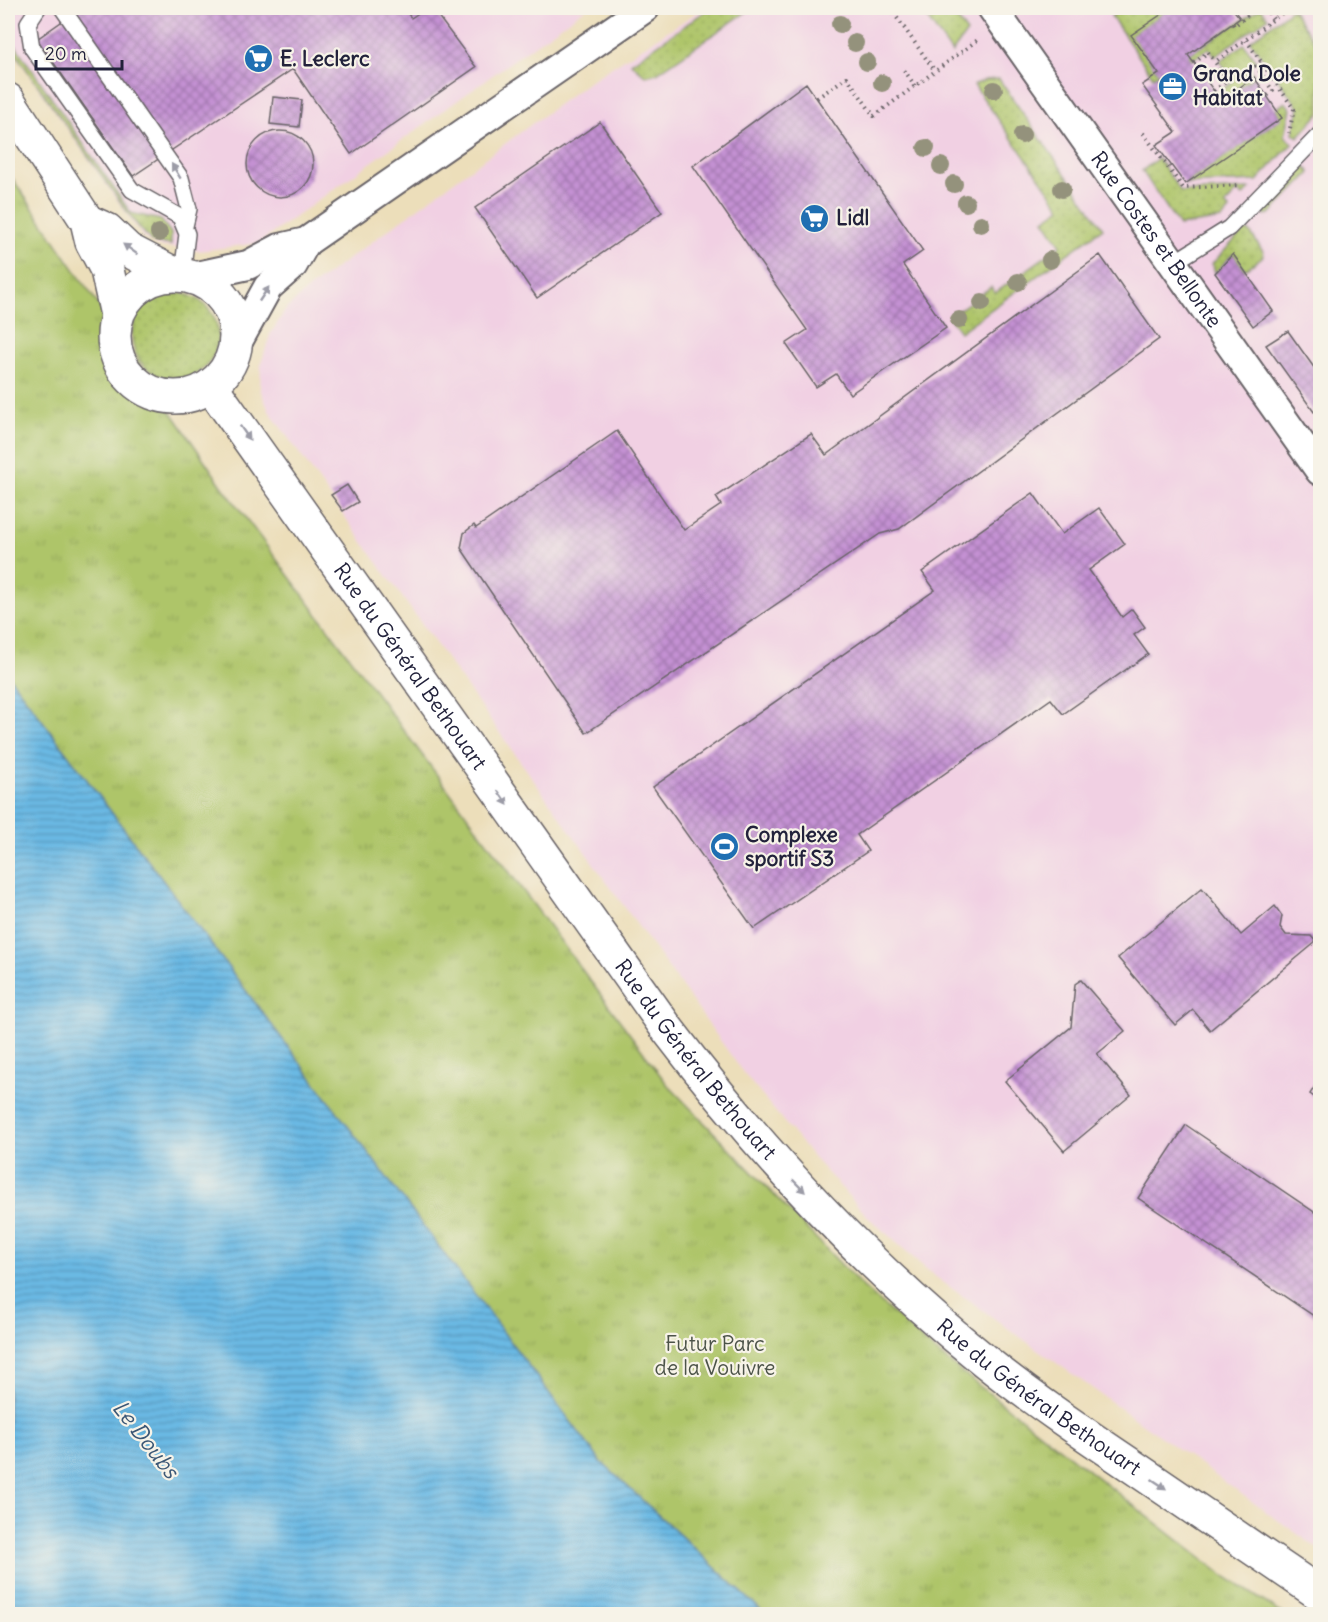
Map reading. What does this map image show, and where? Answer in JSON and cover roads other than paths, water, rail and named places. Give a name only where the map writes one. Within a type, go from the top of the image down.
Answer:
[{"type":"street","points":[[306,243],[293,265],[268,287],[236,345],[228,368],[211,386],[201,392],[177,398],[153,394],[138,385],[125,372],[115,350],[113,338],[117,315],[129,295],[139,286],[152,278],[248,266],[280,248],[306,243],[645,8]]},
{"type":"street","name":"Rue Costes et Bellonte","points":[[992,8],[1320,471]]},
{"type":"street","points":[[8,100],[87,221],[92,242],[107,270],[117,315]]},
{"type":"street","points":[[87,221],[107,230],[128,250],[212,287],[227,303],[235,323],[236,345]]},
{"type":"street","name":"Rue du Général Bethouart","points":[[211,386],[668,1030],[712,1088],[772,1158],[885,1272],[984,1361],[1038,1402],[1320,1594]]},
{"type":"lane","points":[[19,8],[28,22],[32,48],[132,190],[173,212],[185,226]]},
{"type":"lane","points":[[28,22],[38,8]]},
{"type":"lane","points":[[62,8],[181,178],[189,209],[185,226],[187,242],[183,275]]},
{"type":"lane","points":[[1173,263],[1229,228],[1320,134]]},
{"type":"water","name":"Le Doubs","points":[[8,675],[601,1462],[765,1614],[8,1614]]},
{"type":"place","name":"E. Leclerc","points":[[259,59]]},
{"type":"place","name":"Grand Dole Habitat","points":[[1172,86]]},
{"type":"place","name":"Lidl","points":[[815,218]]},
{"type":"place","name":"Complexe sportif S3","points":[[724,847]]},
{"type":"park label","name":"Futur Parc de la Vouivre","points":[[715,1356]]}]
